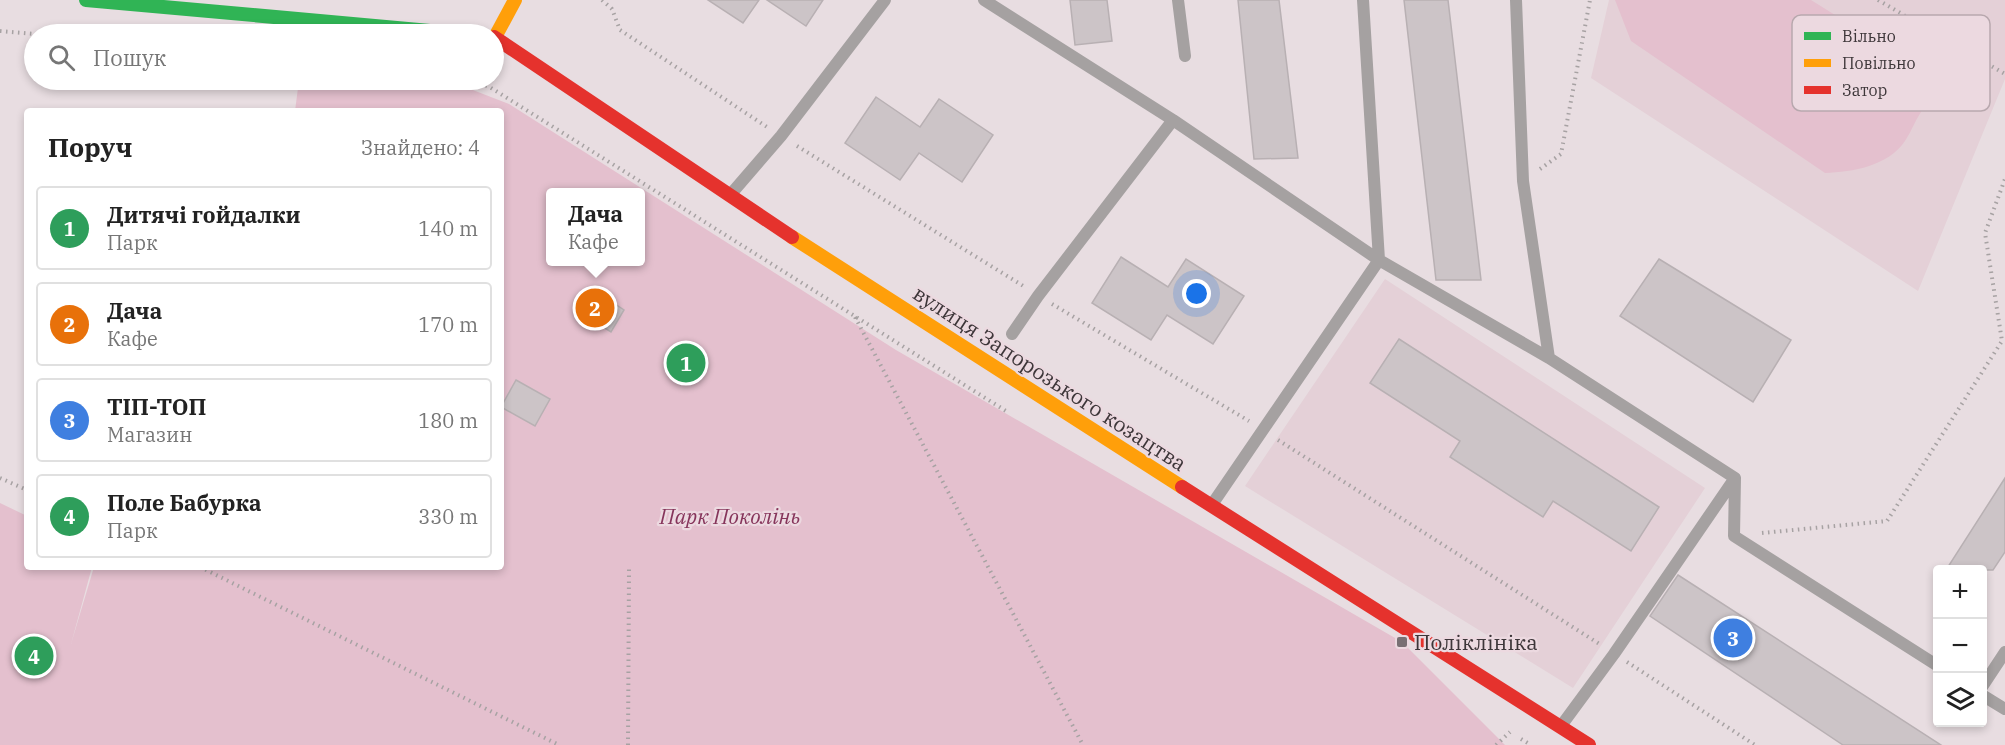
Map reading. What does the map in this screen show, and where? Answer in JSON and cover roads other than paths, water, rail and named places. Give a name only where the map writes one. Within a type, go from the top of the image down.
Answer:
[{"type":"street","points":[[86,0],[352,24]]},
{"type":"street","points":[[501,24],[515,0]]},
{"type":"street","name":"вулиця Запорозького козацтва","points":[[504,44],[829,261],[1529,709],[1589,745]]},
{"type":"lane","points":[[730,195],[781,136],[885,0]]},
{"type":"lane","points":[[984,0],[1173,120],[1379,260],[1549,358],[1735,478]]},
{"type":"lane","points":[[1178,0],[1185,56]]},
{"type":"lane","points":[[1211,506],[1379,260],[1363,0]]},
{"type":"lane","points":[[1516,0],[1523,182],[1549,358]]},
{"type":"lane","points":[[1012,334],[1038,296],[1173,120]]},
{"type":"lane","points":[[1735,478],[1734,536],[1933,663]]},
{"type":"lane","points":[[1560,726],[1614,654],[1735,478]]},
{"type":"lane","points":[[1987,681],[2005,652]]},
{"type":"lane","points":[[1987,698],[2005,709]]},
{"type":"place","name":"Дача","points":[[595,308]]},
{"type":"place","name":"Дитячі гойдалки","points":[[686,363]]},
{"type":"place","name":"ТІП-ТОП","points":[[1733,638]]},
{"type":"place","name":"Поліклініка","points":[[1402,642]]},
{"type":"place","name":"Поле Бабурка","points":[[34,656]]},
{"type":"park label","name":"Парк Поколінь","points":[[730,516]]}]
